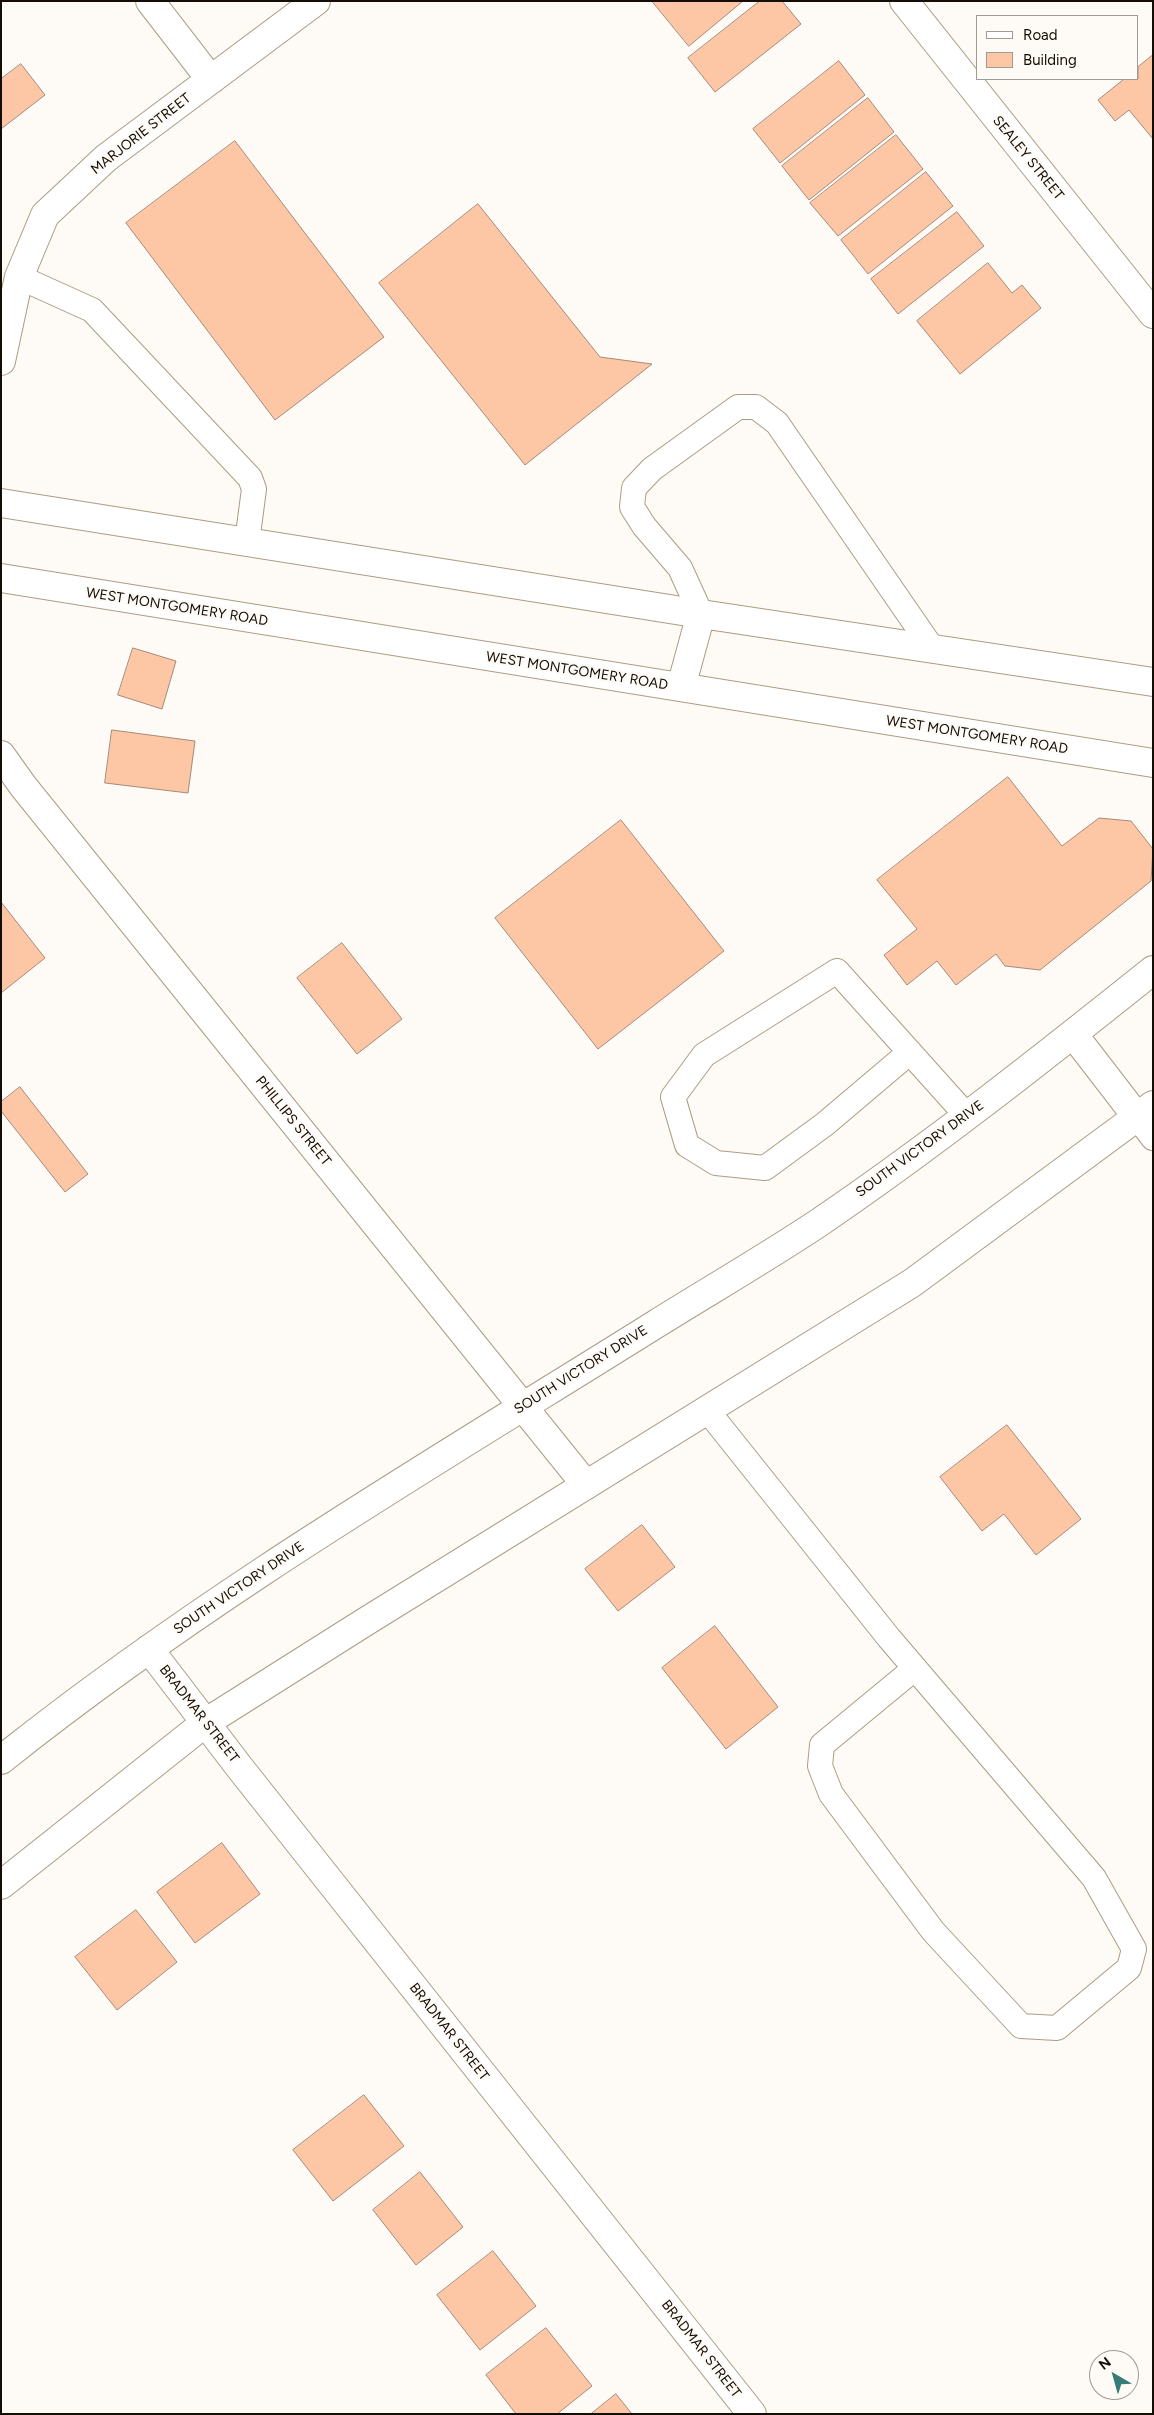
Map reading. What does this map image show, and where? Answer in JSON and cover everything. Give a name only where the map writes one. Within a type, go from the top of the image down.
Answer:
[{"type":"main road","points":[[150,1],[211,80]]},
{"type":"main road","name":"MARJORIE STREET","points":[[1,361],[19,277],[45,215],[106,158],[316,1]]},
{"type":"main road","name":"SEALEY STREET","points":[[904,1],[1153,314]]},
{"type":"main road","points":[[1,504],[702,614],[1153,682]]},
{"type":"main road","name":"WEST MONTGOMERY ROAD","points":[[1,578],[1153,763]]},
{"type":"main road","points":[[680,687],[702,614]]},
{"type":"main road","name":"PHILLIPS STREET","points":[[1,755],[23,786],[586,1485]]},
{"type":"main road","name":"SOUTH VICTORY DRIVE","points":[[1,1760],[58,1714],[149,1649],[302,1545],[817,1223],[1008,1086],[1153,970]]},
{"type":"main road","points":[[1,1885],[205,1723],[912,1282],[1148,1120],[1073,1034]]},
{"type":"main road","name":"BRADMAR STREET","points":[[149,1649],[205,1723],[752,2414]]},
{"type":"lane","points":[[19,277],[92,310],[250,478],[254,489],[247,542]]},
{"type":"lane","points":[[702,614],[680,568],[644,526],[632,507],[634,488],[652,469],[738,408],[756,407],[777,423],[932,648]]},
{"type":"lane","points":[[910,1052],[825,1124],[766,1168],[716,1163],[687,1145],[673,1096],[704,1055],[837,971],[910,1052],[967,1116]]},
{"type":"lane","points":[[708,1410],[914,1668],[1094,1878],[1134,1949],[1129,1968],[1057,2028],[1021,2026],[933,1931],[831,1794],[820,1766],[822,1745],[914,1668]]},
{"type":"building","points":[[652,1],[743,1],[689,46]]},
{"type":"building","points":[[760,1],[782,1],[801,24],[715,92],[688,58]]},
{"type":"building","points":[[1153,55],[1153,139],[1129,110],[1115,121],[1098,100],[1123,80],[1139,80],[1139,66]]},
{"type":"building","points":[[839,61],[865,95],[780,163],[753,129]]},
{"type":"building","points":[[21,64],[45,95],[1,129],[1,79]]},
{"type":"building","points":[[868,98],[894,132],[809,200],[782,166]]},
{"type":"building","points":[[896,135],[923,169],[838,236],[810,203]]},
{"type":"building","points":[[235,141],[384,337],[275,420],[126,223]]},
{"type":"building","points":[[926,172],[953,206],[868,274],[841,240]]},
{"type":"building","points":[[478,204],[600,357],[652,364],[525,465],[379,283]]},
{"type":"building","points":[[957,212],[984,246],[898,314],[871,279]]},
{"type":"building","points":[[988,263],[1012,293],[1022,285],[1041,308],[960,374],[917,321]]},
{"type":"building","points":[[133,648],[176,661],[162,709],[118,695]]},
{"type":"building","points":[[112,730],[195,741],[188,793],[105,783]]},
{"type":"building","points":[[1008,777],[1062,846],[1099,818],[1131,821],[1153,849],[1151,881],[1040,970],[1005,966],[996,954],[956,985],[937,961],[907,985],[884,955],[917,929],[877,880]]},
{"type":"building","points":[[621,820],[724,951],[598,1049],[495,918]]},
{"type":"building","points":[[1,902],[45,958],[1,993]]},
{"type":"building","points":[[342,943],[402,1019],[357,1054],[297,978]]},
{"type":"building","points":[[20,1087],[88,1174],[65,1192],[1,1111],[1,1102]]},
{"type":"building","points":[[1007,1425],[1081,1519],[1036,1555],[1004,1514],[982,1531],[940,1477]]},
{"type":"building","points":[[642,1525],[675,1567],[618,1611],[585,1569]]},
{"type":"building","points":[[715,1626],[778,1707],[726,1749],[662,1668]]},
{"type":"building","points":[[222,1843],[260,1894],[195,1943],[157,1892]]},
{"type":"building","points":[[136,1910],[177,1962],[117,2010],[75,1957]]},
{"type":"building","points":[[364,2095],[404,2146],[333,2201],[293,2150]]},
{"type":"building","points":[[420,2172],[463,2227],[416,2265],[373,2210]]},
{"type":"building","points":[[493,2251],[536,2306],[480,2350],[437,2295]]},
{"type":"building","points":[[546,2328],[592,2386],[557,2414],[516,2414],[486,2375]]},
{"type":"building","points":[[616,2394],[632,2414],[591,2414]]}]
